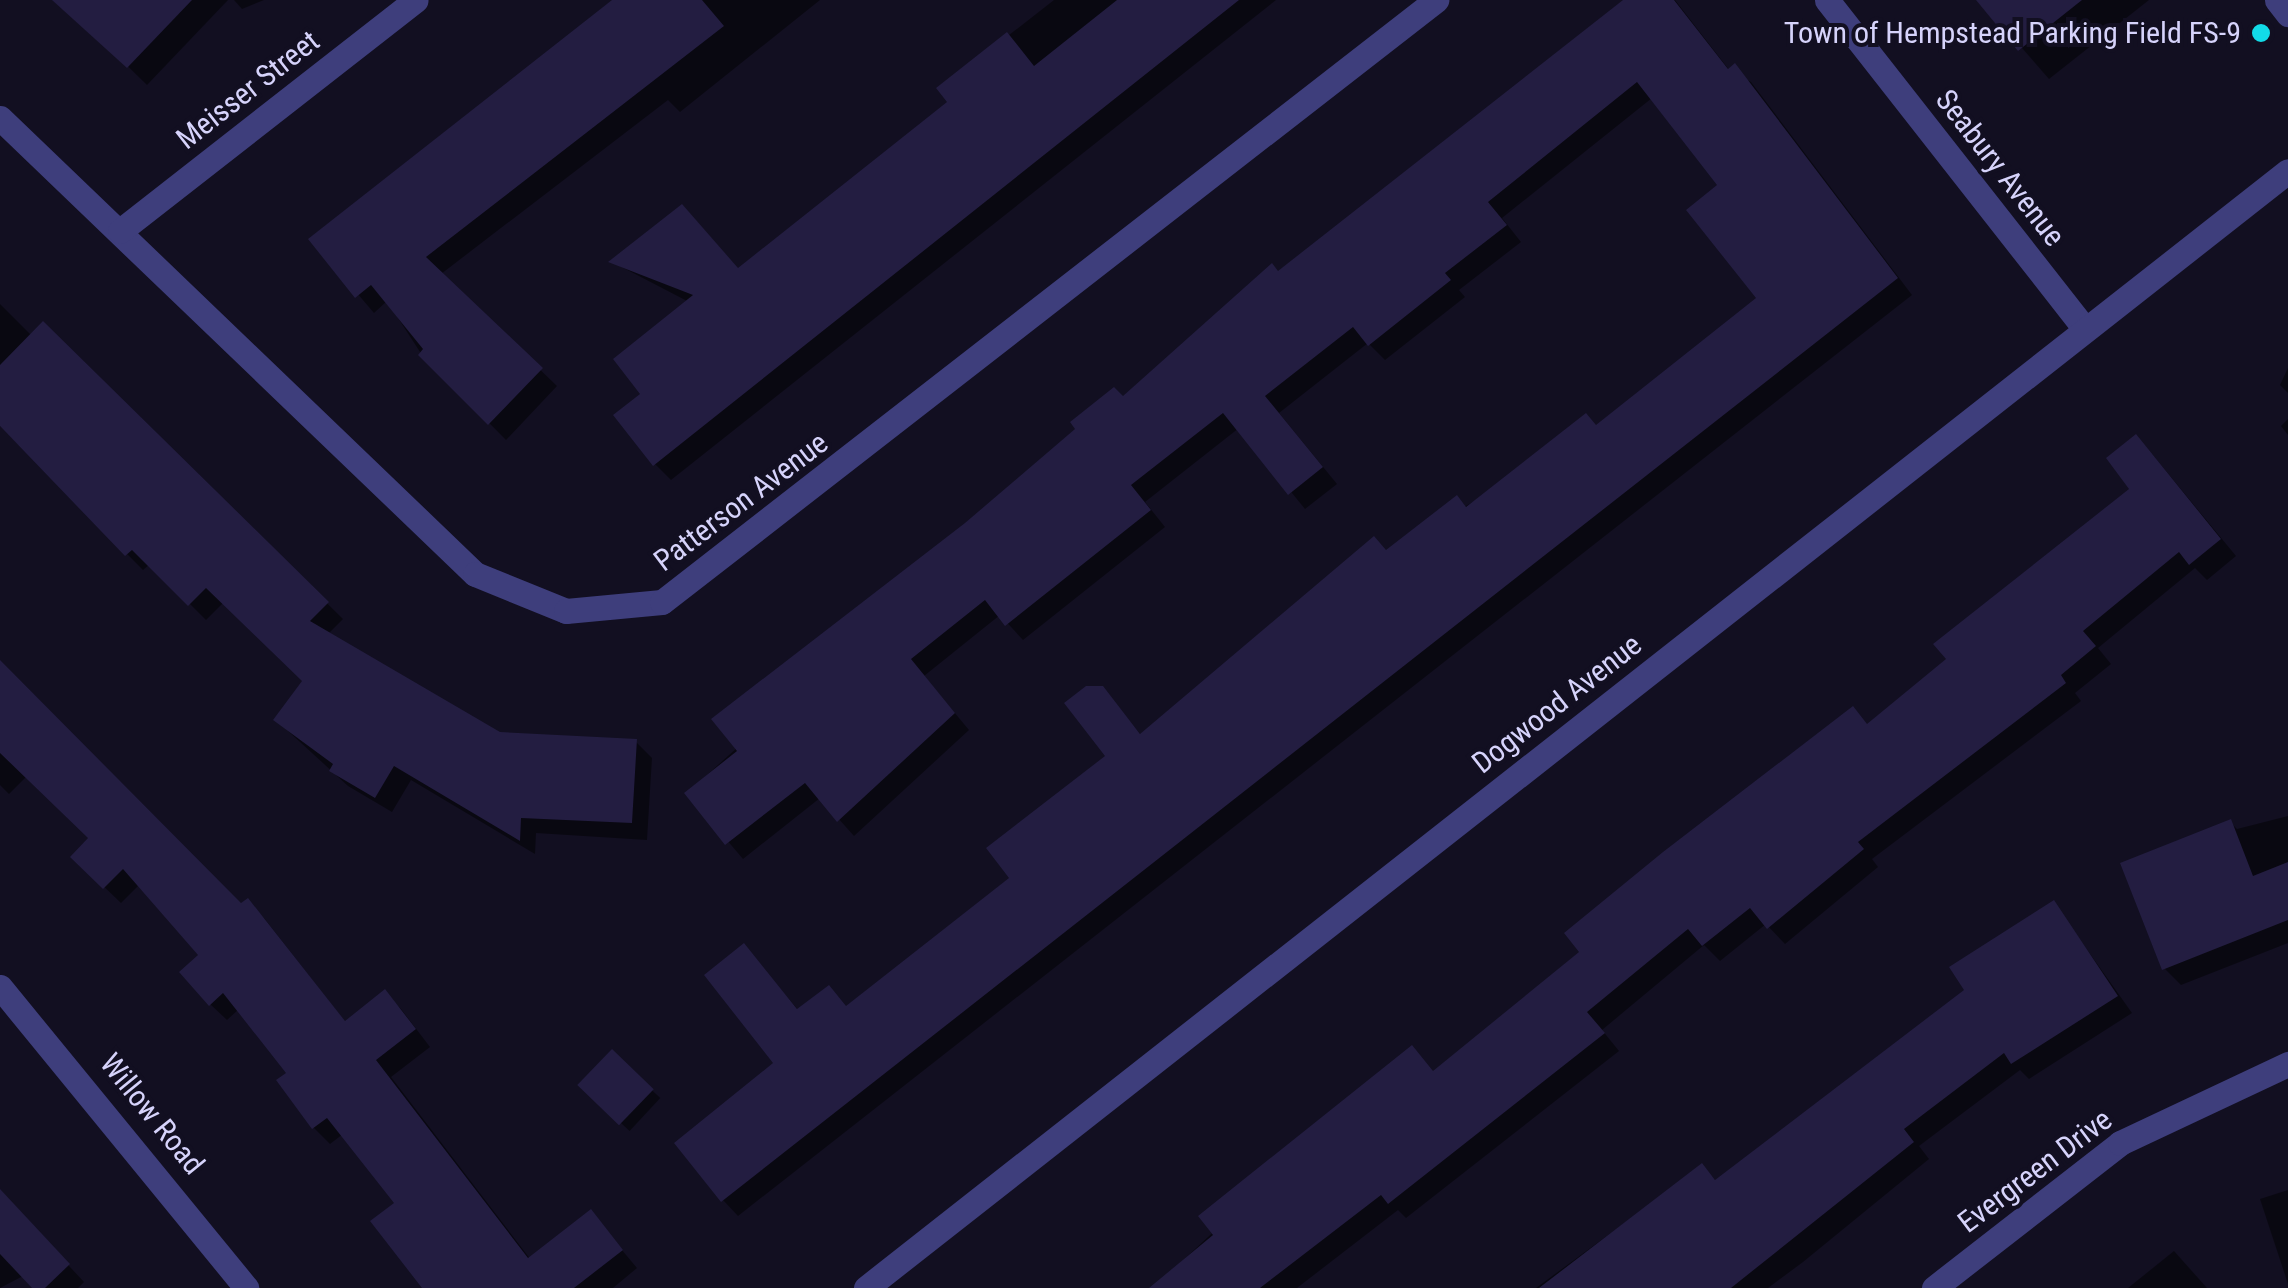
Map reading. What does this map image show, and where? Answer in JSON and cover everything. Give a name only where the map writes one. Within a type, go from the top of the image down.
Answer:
[{"type":"street","name":"Meisser Street","points":[[120,232],[416,0]]},
{"type":"street","name":"Patterson Avenue","points":[[0,118],[475,574],[566,610],[662,602],[1436,0]]},
{"type":"street","name":"Seabury Avenue","points":[[1827,0],[2086,329]]},
{"type":"street","points":[[2277,0],[2288,14]]},
{"type":"street","name":"Dogwood Avenue","points":[[866,1288],[2288,170]]},
{"type":"street","name":"Willow Road","points":[[2,992],[246,1288]]},
{"type":"street","name":"Evergreen Drive","points":[[1934,1288],[2120,1143],[2288,1064]]},
{"type":"building","points":[[52,0],[192,0],[127,68]]},
{"type":"building","points":[[612,0],[702,0],[724,26],[426,257],[543,368],[488,425],[418,355],[423,349],[371,285],[355,298],[308,239]]},
{"type":"building","points":[[1117,0],[1239,0],[653,466],[613,415],[640,394],[613,359],[693,295],[608,262],[682,204],[738,268],[947,102],[936,88],[1007,32],[1034,66]]},
{"type":"building","points":[[1623,0],[1674,0],[1728,69],[1735,63],[1898,278],[721,1202],[674,1143],[773,1063],[704,975],[744,943],[797,1009],[829,985],[846,1006],[1009,878],[986,848],[1105,756],[1064,703],[1086,686],[1103,686],[1140,734],[1374,536],[1386,550],[1457,495],[1466,507],[1586,413],[1596,425],[1756,298],[1686,210],[1717,185],[1637,82],[1488,202],[1507,225],[1445,273],[1451,280],[1368,346],[1353,327],[1265,396],[1323,467],[1288,495],[1223,413],[1131,485],[1151,510],[1005,626],[985,600],[911,659],[955,713],[837,822],[805,783],[725,845],[684,793],[737,751],[711,719],[965,523],[1075,429],[1070,422],[1114,387],[1123,396],[1272,263],[1278,271]]},
{"type":"building","points":[[1976,0],[2082,0],[2018,51]]},
{"type":"building","points":[[43,321],[329,602],[310,621],[500,732],[637,739],[632,823],[521,818],[520,841],[394,766],[375,798],[329,771],[333,764],[273,720],[302,681],[206,588],[188,606],[132,550],[125,556],[0,426],[0,365]]},
{"type":"building","points":[[2136,434],[2221,539],[2189,565],[2179,552],[2083,631],[2096,646],[2061,675],[2066,683],[1858,842],[1864,849],[1767,929],[1750,908],[1702,946],[1688,929],[1587,1012],[1605,1033],[1388,1204],[1381,1195],[1260,1288],[1149,1288],[1213,1235],[1198,1216],[1412,1045],[1433,1071],[1579,952],[1564,933],[1663,852],[1853,706],[1867,724],[1946,659],[1933,644],[2129,489],[2106,458]]},
{"type":"building","points":[[0,660],[241,903],[248,898],[345,1021],[385,989],[416,1029],[376,1060],[528,1258],[591,1209],[623,1250],[574,1288],[422,1288],[370,1221],[394,1203],[327,1118],[312,1129],[276,1080],[286,1073],[223,993],[209,1006],[179,972],[198,955],[123,869],[103,889],[70,857],[88,838],[0,753]]},
{"type":"building","points":[[2231,819],[2253,876],[2288,862],[2288,920],[2162,970],[2120,863]]},
{"type":"building","points":[[2054,900],[2118,996],[2011,1064],[2004,1053],[1904,1129],[1914,1142],[1731,1288],[1539,1288],[1702,1163],[1715,1180],[1964,990],[1949,967]]},
{"type":"building","points":[[612,1049],[654,1089],[619,1125],[577,1085]]},
{"type":"building","points":[[0,1189],[70,1264],[45,1288],[32,1288],[0,1254]]},
{"type":"place","name":"Town of Hempstead Parking Field FS-9","points":[[2261,33]]}]
